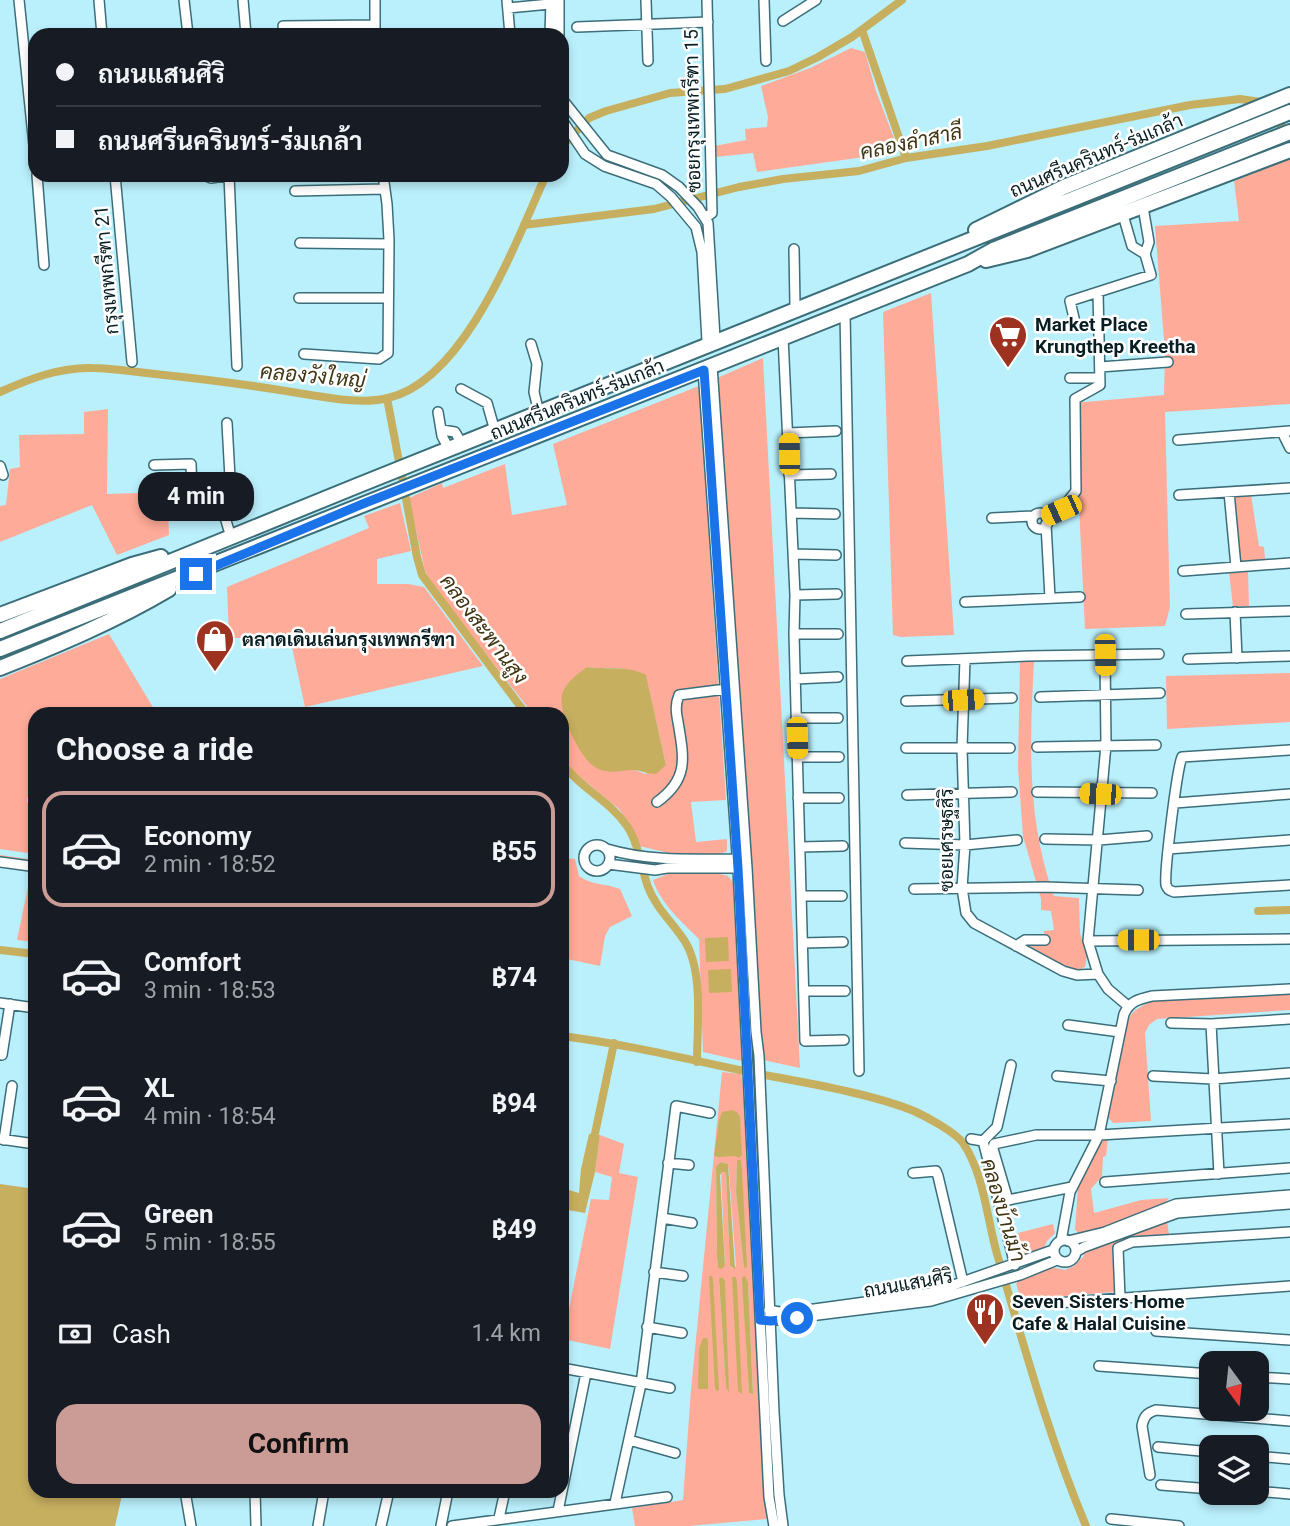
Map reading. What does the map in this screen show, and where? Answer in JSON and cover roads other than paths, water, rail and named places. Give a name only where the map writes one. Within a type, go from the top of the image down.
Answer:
[{"type":"main road","name":"ถนนศรีนครินทร์-ร่มเกล้า","points":[[923,259],[998,218],[1064,187],[1290,95]]},
{"type":"main road","name":"ถนนศรีนครินทร์-ร่มเกล้า","points":[[0,631],[1290,112]]},
{"type":"main road","name":"ถนนศรีนครินทร์-ร่มเกล้า","points":[[0,649],[968,264],[993,250],[1290,132]]},
{"type":"main road","name":"ถนนศรีนครินทร์-ร่มเกล้า","points":[[968,264],[1027,250],[1290,150]]},
{"type":"main road","name":"ถนนศรีนครินทร์-ร่มเกล้า","points":[[0,615],[132,565],[161,557],[190,554]]},
{"type":"main road","name":"ถนนศรีนครินทร์-ร่มเกล้า","points":[[0,668],[139,607],[200,571]]},
{"type":"street","points":[[19,0],[28,87]]},
{"type":"street","points":[[99,0],[101,28]]},
{"type":"street","points":[[184,0],[187,28]]},
{"type":"street","points":[[243,0],[245,28]]},
{"type":"street","points":[[375,0],[375,28]]},
{"type":"street","points":[[559,0],[559,28]]},
{"type":"street","points":[[646,0],[648,61]]},
{"type":"street","name":"ซอยกรุงเทพกรีฑา 15","points":[[705,218],[712,212],[707,0]]},
{"type":"street","points":[[764,0],[766,61]]},
{"type":"street","points":[[783,21],[816,0]]},
{"type":"street","points":[[510,28],[508,4],[550,2],[550,28]]},
{"type":"street","points":[[577,27],[708,22]]},
{"type":"street","points":[[283,26],[329,28]]},
{"type":"street","points":[[569,108],[607,155],[662,176],[685,193],[708,223],[715,338],[709,345],[699,234],[696,227],[671,197],[656,184],[604,166],[585,155],[569,131]]},
{"type":"street","points":[[38,182],[44,265]]},
{"type":"street","name":"กรุงเทพกรีฑา 21","points":[[116,182],[132,362]]},
{"type":"street","points":[[229,182],[237,366]]},
{"type":"street","points":[[304,354],[379,359],[388,351],[389,244],[383,182]]},
{"type":"street","points":[[295,191],[384,190]]},
{"type":"street","points":[[1073,318],[1070,301],[1151,275],[1145,254],[1149,242],[1143,207]]},
{"type":"street","points":[[1123,215],[1132,246],[1145,254]]},
{"type":"street","points":[[300,243],[389,244]]},
{"type":"street","points":[[792,312],[795,305],[794,249]]},
{"type":"street","points":[[1046,521],[1061,510],[1076,491],[1075,399],[1100,386],[1098,292]]},
{"type":"street","points":[[299,298],[388,298]]},
{"type":"street","points":[[845,313],[859,1071]]},
{"type":"street","points":[[783,338],[795,595],[805,1041],[844,1040]]},
{"type":"street","points":[[531,345],[537,363],[534,392],[539,413]]},
{"type":"street","points":[[1100,367],[1168,362]]},
{"type":"street","points":[[708,368],[726,689],[759,1056],[771,1316],[769,1497],[774,1526]]},
{"type":"street","points":[[708,368],[742,863],[746,1057],[760,1320],[783,1526]]},
{"type":"street","points":[[1070,378],[1100,378]]},
{"type":"street","points":[[461,389],[487,403],[495,431]]},
{"type":"street","points":[[438,412],[442,436],[449,449]]},
{"type":"street","points":[[227,422],[230,478],[223,511],[230,537]]},
{"type":"street","points":[[788,433],[836,431]]},
{"type":"street","points":[[1178,440],[1286,432],[1290,448]]},
{"type":"street","points":[[154,465],[191,464],[192,494],[208,512],[223,511]]},
{"type":"street","points":[[789,475],[831,474]]},
{"type":"street","points":[[1179,495],[1290,488]]},
{"type":"street","points":[[1229,492],[1236,567]]},
{"type":"street","points":[[792,513],[835,514]]},
{"type":"street","points":[[992,518],[1033,516],[1040,513],[1046,521],[1050,598]]},
{"type":"street","points":[[793,554],[836,555]]},
{"type":"street","points":[[1182,571],[1290,563]]},
{"type":"street","points":[[795,595],[838,594]]},
{"type":"street","points":[[965,602],[1080,597]]},
{"type":"street","points":[[1186,614],[1290,611]]},
{"type":"street","points":[[1235,612],[1237,658]]},
{"type":"street","points":[[794,634],[838,634]]},
{"type":"street","points":[[907,661],[1158,654]]},
{"type":"street","points":[[1105,655],[1106,745],[1088,941],[1098,974],[1108,989],[1128,1006]]},
{"type":"street","points":[[1188,659],[1290,656]]},
{"type":"street","name":"ซอยเศรษฐสิริ","points":[[965,659],[962,748],[965,845],[962,888],[966,913],[974,923],[1063,971],[1077,975],[1098,974]]},
{"type":"street","points":[[795,679],[838,677]]},
{"type":"street","points":[[657,802],[676,785],[682,768],[683,753],[676,709],[679,695],[726,689]]},
{"type":"street","points":[[1040,697],[1160,694]]},
{"type":"street","points":[[906,701],[1012,698]]},
{"type":"street","points":[[796,718],[838,718]]},
{"type":"street","points":[[1037,747],[1156,745]]},
{"type":"street","points":[[906,748],[1010,748]]},
{"type":"street","points":[[1290,750],[1185,756],[1180,760],[1166,884],[1169,890],[1174,892],[1290,886]]},
{"type":"street","points":[[797,757],[839,757]]},
{"type":"street","points":[[907,795],[1012,792]]},
{"type":"street","points":[[1037,792],[1152,793]]},
{"type":"street","points":[[1175,803],[1290,794]]},
{"type":"street","points":[[799,798],[839,799]]},
{"type":"street","points":[[1045,839],[1147,836]]},
{"type":"street","points":[[905,843],[965,845],[1017,840]]},
{"type":"street","points":[[1168,849],[1290,840]]},
{"type":"street","points":[[607,849],[610,857],[608,864],[601,870],[593,870],[587,865],[584,857],[587,849],[599,845],[665,864],[742,863]]},
{"type":"street","points":[[800,847],[843,846]]},
{"type":"street","points":[[0,862],[28,866]]},
{"type":"street","points":[[608,864],[655,870],[665,864]]},
{"type":"street","points":[[914,889],[1138,890]]},
{"type":"street","points":[[801,896],[842,896]]},
{"type":"street","points":[[1088,941],[1290,939]]},
{"type":"street","points":[[1017,946],[1025,940],[1045,940]]},
{"type":"street","points":[[803,943],[843,942]]},
{"type":"street","points":[[1065,1241],[1072,1187],[1099,1135],[1120,1032],[1128,1006],[1138,999],[1152,996],[1290,989]]},
{"type":"street","points":[[804,991],[845,991]]},
{"type":"street","points":[[2,1055],[5,1004],[28,1007]]},
{"type":"street","points":[[1171,1023],[1210,1024],[1290,1019]]},
{"type":"street","points":[[1210,1024],[1219,1174]]},
{"type":"street","points":[[1068,1025],[1120,1032]]},
{"type":"street","points":[[984,1141],[997,1127],[1010,1065]]},
{"type":"street","points":[[1153,1076],[1213,1079],[1290,1073]]},
{"type":"street","points":[[1057,1076],[1111,1080]]},
{"type":"street","points":[[12,1086],[2,1139],[28,1143]]},
{"type":"street","points":[[615,1503],[641,1384],[676,1106],[710,1113]]},
{"type":"street","points":[[1072,1187],[1008,1200],[993,1149],[994,1144],[1036,1135],[1099,1135],[1290,1124]]},
{"type":"street","points":[[971,1139],[984,1141]]},
{"type":"street","points":[[984,1141],[1012,1265]]},
{"type":"street","points":[[668,1163],[689,1165]]},
{"type":"street","points":[[1105,1182],[1290,1168]]},
{"type":"street","points":[[913,1173],[936,1171],[963,1282]]},
{"type":"street","points":[[1203,1206],[1290,1195]]},
{"type":"street","points":[[1136,1223],[1065,1241],[1053,1250],[1057,1260],[1067,1262],[1084,1247],[1136,1223],[1175,1203],[1203,1206],[1290,1204]]},
{"type":"street","points":[[662,1218],[692,1223]]},
{"type":"street","points":[[1120,1298],[1117,1256],[1118,1248],[1122,1245],[1132,1242],[1290,1232]]},
{"type":"street","points":[[1065,1241],[1074,1245],[1076,1252]]},
{"type":"street","name":"ถนนแสนศิริ","points":[[898,1301],[931,1293],[1053,1250]]},
{"type":"street","name":"ถนนแสนศิริ","points":[[760,1320],[771,1316],[898,1301],[931,1301],[1020,1275],[1057,1260]]},
{"type":"street","points":[[654,1272],[683,1276]]},
{"type":"street","points":[[1056,1303],[1290,1286]]},
{"type":"street","name":"ถนนแสนศิริ","points":[[760,1307],[771,1316]]},
{"type":"street","points":[[647,1327],[682,1333]]},
{"type":"street","points":[[1156,1331],[1290,1340]]},
{"type":"street","points":[[1100,1366],[1199,1373]]},
{"type":"street","points":[[569,1369],[670,1388]]},
{"type":"street","points":[[569,1457],[586,1373]]},
{"type":"street","points":[[1269,1378],[1290,1379]]},
{"type":"street","points":[[1150,1475],[1142,1426],[1144,1418],[1156,1410],[1290,1420]]},
{"type":"street","points":[[629,1440],[675,1453]]},
{"type":"street","points":[[1158,1447],[1199,1450]]},
{"type":"street","points":[[1269,1457],[1290,1459]]},
{"type":"street","points":[[1161,1485],[1199,1488]]},
{"type":"street","points":[[1269,1492],[1290,1493]]},
{"type":"street","points":[[452,1526],[667,1497]]},
{"type":"street","points":[[187,1498],[191,1526]]},
{"type":"street","points":[[255,1498],[256,1526]]},
{"type":"street","points":[[318,1526],[323,1498]]},
{"type":"street","points":[[382,1526],[388,1498]]},
{"type":"street","points":[[441,1526],[447,1498]]},
{"type":"street","points":[[499,1518],[503,1498]]},
{"type":"street","points":[[558,1511],[561,1498]]},
{"type":"street","points":[[1111,1519],[1179,1526]]},
{"type":"waterway","name":"คลองวังใหญ่","points":[[569,139],[589,118],[606,111],[670,93],[725,89],[789,71],[852,37],[902,0]]},
{"type":"waterway","points":[[862,30],[906,158]]},
{"type":"waterway","name":"คลองลำสาลี","points":[[524,225],[654,209],[739,187],[783,179],[859,171],[906,158],[987,146],[1190,105],[1240,99],[1261,102],[1288,134]]},
{"type":"waterway","name":"คลองวังใหญ่","points":[[0,392],[45,375],[92,368],[209,380],[343,400],[388,398],[416,386],[441,365],[464,337],[503,270],[543,182]]},
{"type":"waterway","name":"คลองสะพานสูง","points":[[387,398],[422,575],[521,707]]},
{"type":"waterway","name":"คลองสะพานสูง","points":[[569,772],[612,809],[627,826],[651,895],[690,952],[697,982],[697,1062]]},
{"type":"waterway","points":[[1258,911],[1290,910]]},
{"type":"waterway","name":"คลองบ้านม้า","points":[[0,950],[28,953]]},
{"type":"waterway","name":"คลองบ้านม้า","points":[[569,1037],[633,1047],[876,1098],[920,1114],[959,1139],[976,1168],[997,1254],[1038,1392],[1086,1526]]},
{"type":"waterway","points":[[593,1143],[614,1043]]},
{"type":"place","name":"Market Place Krungthep Kreetha","points":[[1008,369]]},
{"type":"place","name":"ตลาดเดินเล่นกรุงเทพกรีฑา","points":[[215,673]]},
{"type":"place","name":"Seven Sisters Home Cafe & Halal Cuisine","points":[[985,1346]]}]
